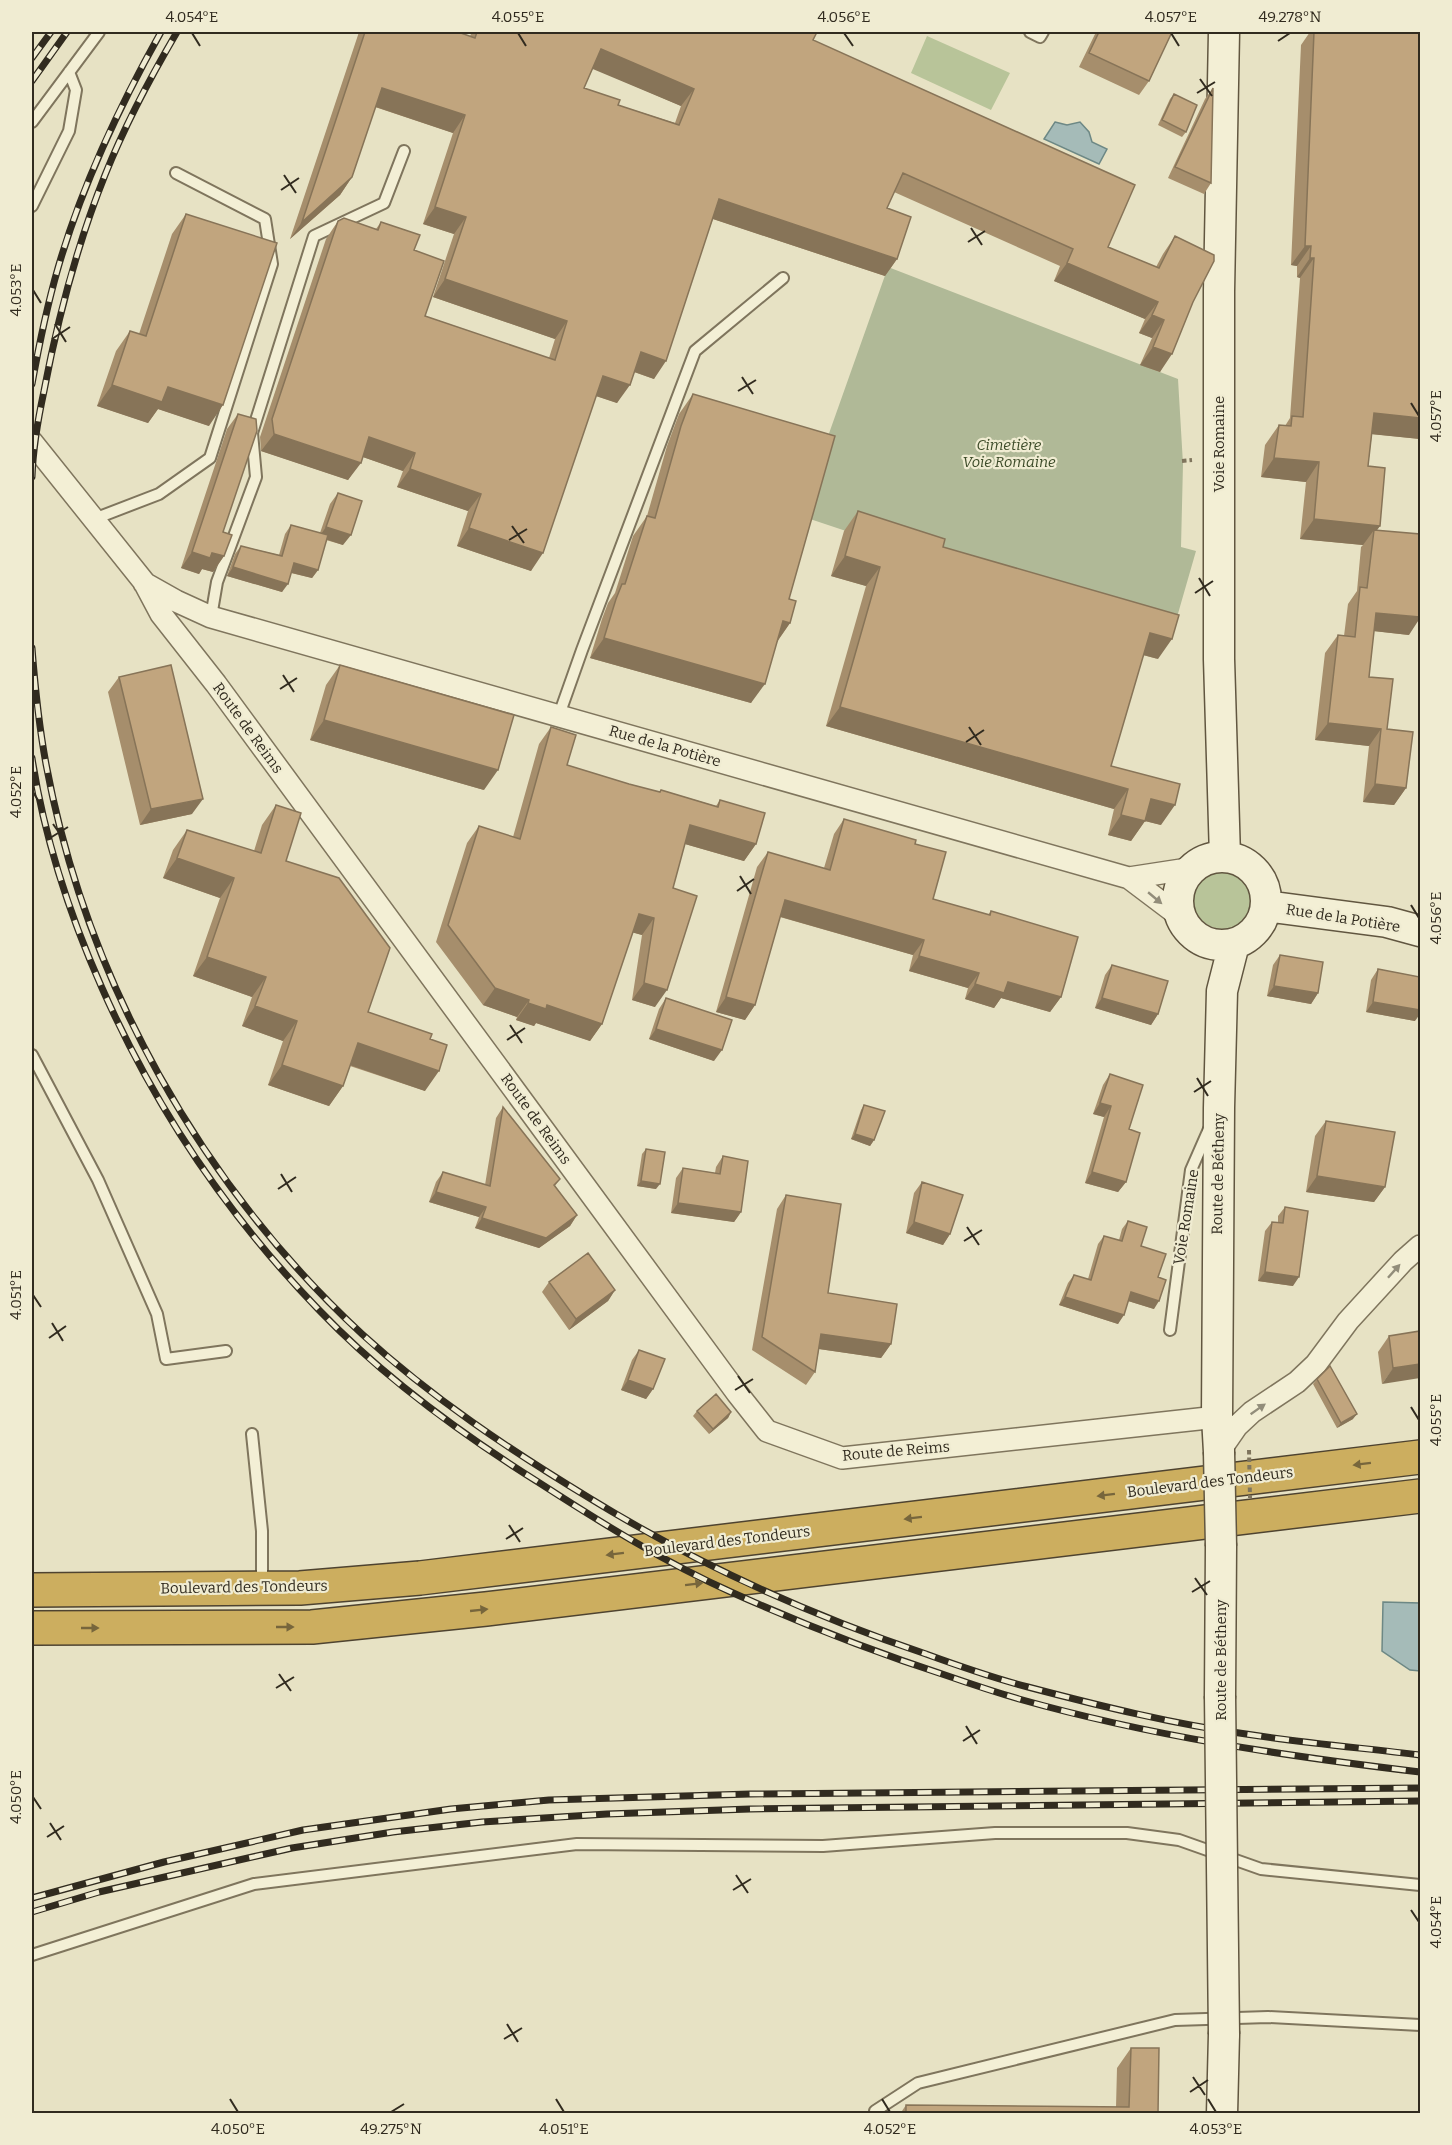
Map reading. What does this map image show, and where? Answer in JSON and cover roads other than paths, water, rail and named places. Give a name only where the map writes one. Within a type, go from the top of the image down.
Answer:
[{"type":"highway","name":"Boulevard des Tondeurs","points":[[32,1590],[300,1588],[432,1577],[1420,1456]]},
{"type":"highway","points":[[32,1628],[312,1627],[486,1610],[1420,1496]]},
{"type":"main road","name":"Voie Romaine","points":[[1224,32],[1220,291],[1219,659],[1225,857]]},
{"type":"main road","points":[[1225,857],[1239,860],[1251,868],[1260,879],[1266,892],[1266,906],[1263,919],[1256,930],[1246,939],[1223,946],[1202,940],[1186,927],[1178,897],[1186,876],[1194,868],[1203,862],[1225,857]]},
{"type":"main road","name":"Rue de la Potière","points":[[1266,906],[1387,922],[1420,932]]},
{"type":"main road","name":"Route de Bétheny","points":[[1202,940],[1222,991]]},
{"type":"main road","name":"Route de Bétheny","points":[[1222,2114],[1224,2034],[1220,1696],[1221,1546],[1217,1418],[1219,1108],[1222,991],[1233,944]]},
{"type":"street","name":"Route de Reims","points":[[32,442],[144,582],[161,614],[216,684],[767,1431],[842,1458],[1217,1418]]},
{"type":"street","name":"Rue de la Potière","points":[[144,582],[176,601],[211,617],[1129,878],[1194,868]]},
{"type":"street","points":[[184,643],[211,617]]},
{"type":"street","points":[[1129,878],[1182,918]]},
{"type":"street","points":[[1219,1452],[1237,1425],[1252,1412],[1297,1383],[1316,1364],[1348,1321],[1403,1261],[1420,1246]]},
{"type":"lane","points":[[32,122],[99,32]]},
{"type":"lane","points":[[1030,32],[1040,37],[1043,32]]},
{"type":"lane","points":[[32,207],[69,131],[76,90],[69,72]]},
{"type":"lane","points":[[211,617],[217,582],[256,477],[252,433],[314,236],[384,203],[404,151]]},
{"type":"lane","points":[[94,519],[159,494],[210,458],[273,264],[265,219],[176,173]]},
{"type":"lane","points":[[559,716],[695,351],[783,278]]},
{"type":"lane","points":[[32,1055],[98,1180],[157,1314],[166,1359],[226,1351]]},
{"type":"lane","name":"Voie Romaine","points":[[1170,1330],[1191,1170],[1219,1108]]},
{"type":"lane","points":[[252,1434],[261,1531],[262,1589]]},
{"type":"lane","points":[[32,1955],[254,1884],[577,1844],[824,1846],[995,1833],[1127,1833],[1179,1840],[1261,1869],[1420,1886]]},
{"type":"lane","points":[[875,2114],[875,2111],[918,2083],[1175,2020],[1268,2017],[1420,2025]]},
{"type":"water","points":[[1055,122],[1067,125],[1080,122],[1089,132],[1092,142],[1107,149],[1099,164],[1044,139]]},
{"type":"water","points":[[1383,1602],[1420,1603],[1420,1671],[1410,1670],[1382,1651]]},
{"type":"railway","points":[[32,58],[51,32]]},
{"type":"railway","points":[[32,81],[67,32]]},
{"type":"railway","points":[[32,384],[54,282],[78,207],[116,118],[161,32]]},
{"type":"railway","points":[[32,477],[36,434],[49,363],[69,282],[86,228],[121,138],[177,32]]},
{"type":"railway","points":[[32,648],[37,706],[46,764],[64,844],[90,923],[121,1000],[159,1074],[202,1145],[250,1212],[304,1276],[362,1334],[416,1380],[501,1442],[631,1523],[754,1586],[882,1639],[1002,1680],[1137,1714],[1219,1730],[1420,1755]]},
{"type":"railway","points":[[32,758],[51,847],[79,933],[123,1032],[170,1118],[196,1159],[254,1237],[319,1310],[369,1358],[451,1424],[585,1512],[681,1568],[784,1615],[893,1657],[1019,1699],[1118,1724],[1268,1752],[1420,1772]]},
{"type":"railway","points":[[32,1898],[164,1862],[303,1830],[451,1809],[549,1800],[750,1794],[1420,1788]]},
{"type":"railway","points":[[32,1912],[99,1892],[292,1848],[393,1832],[482,1822],[607,1814],[750,1809],[1420,1801]]},
{"type":"park label","name":"Cimetière Voie Romaine","points":[[1009,454]]}]
